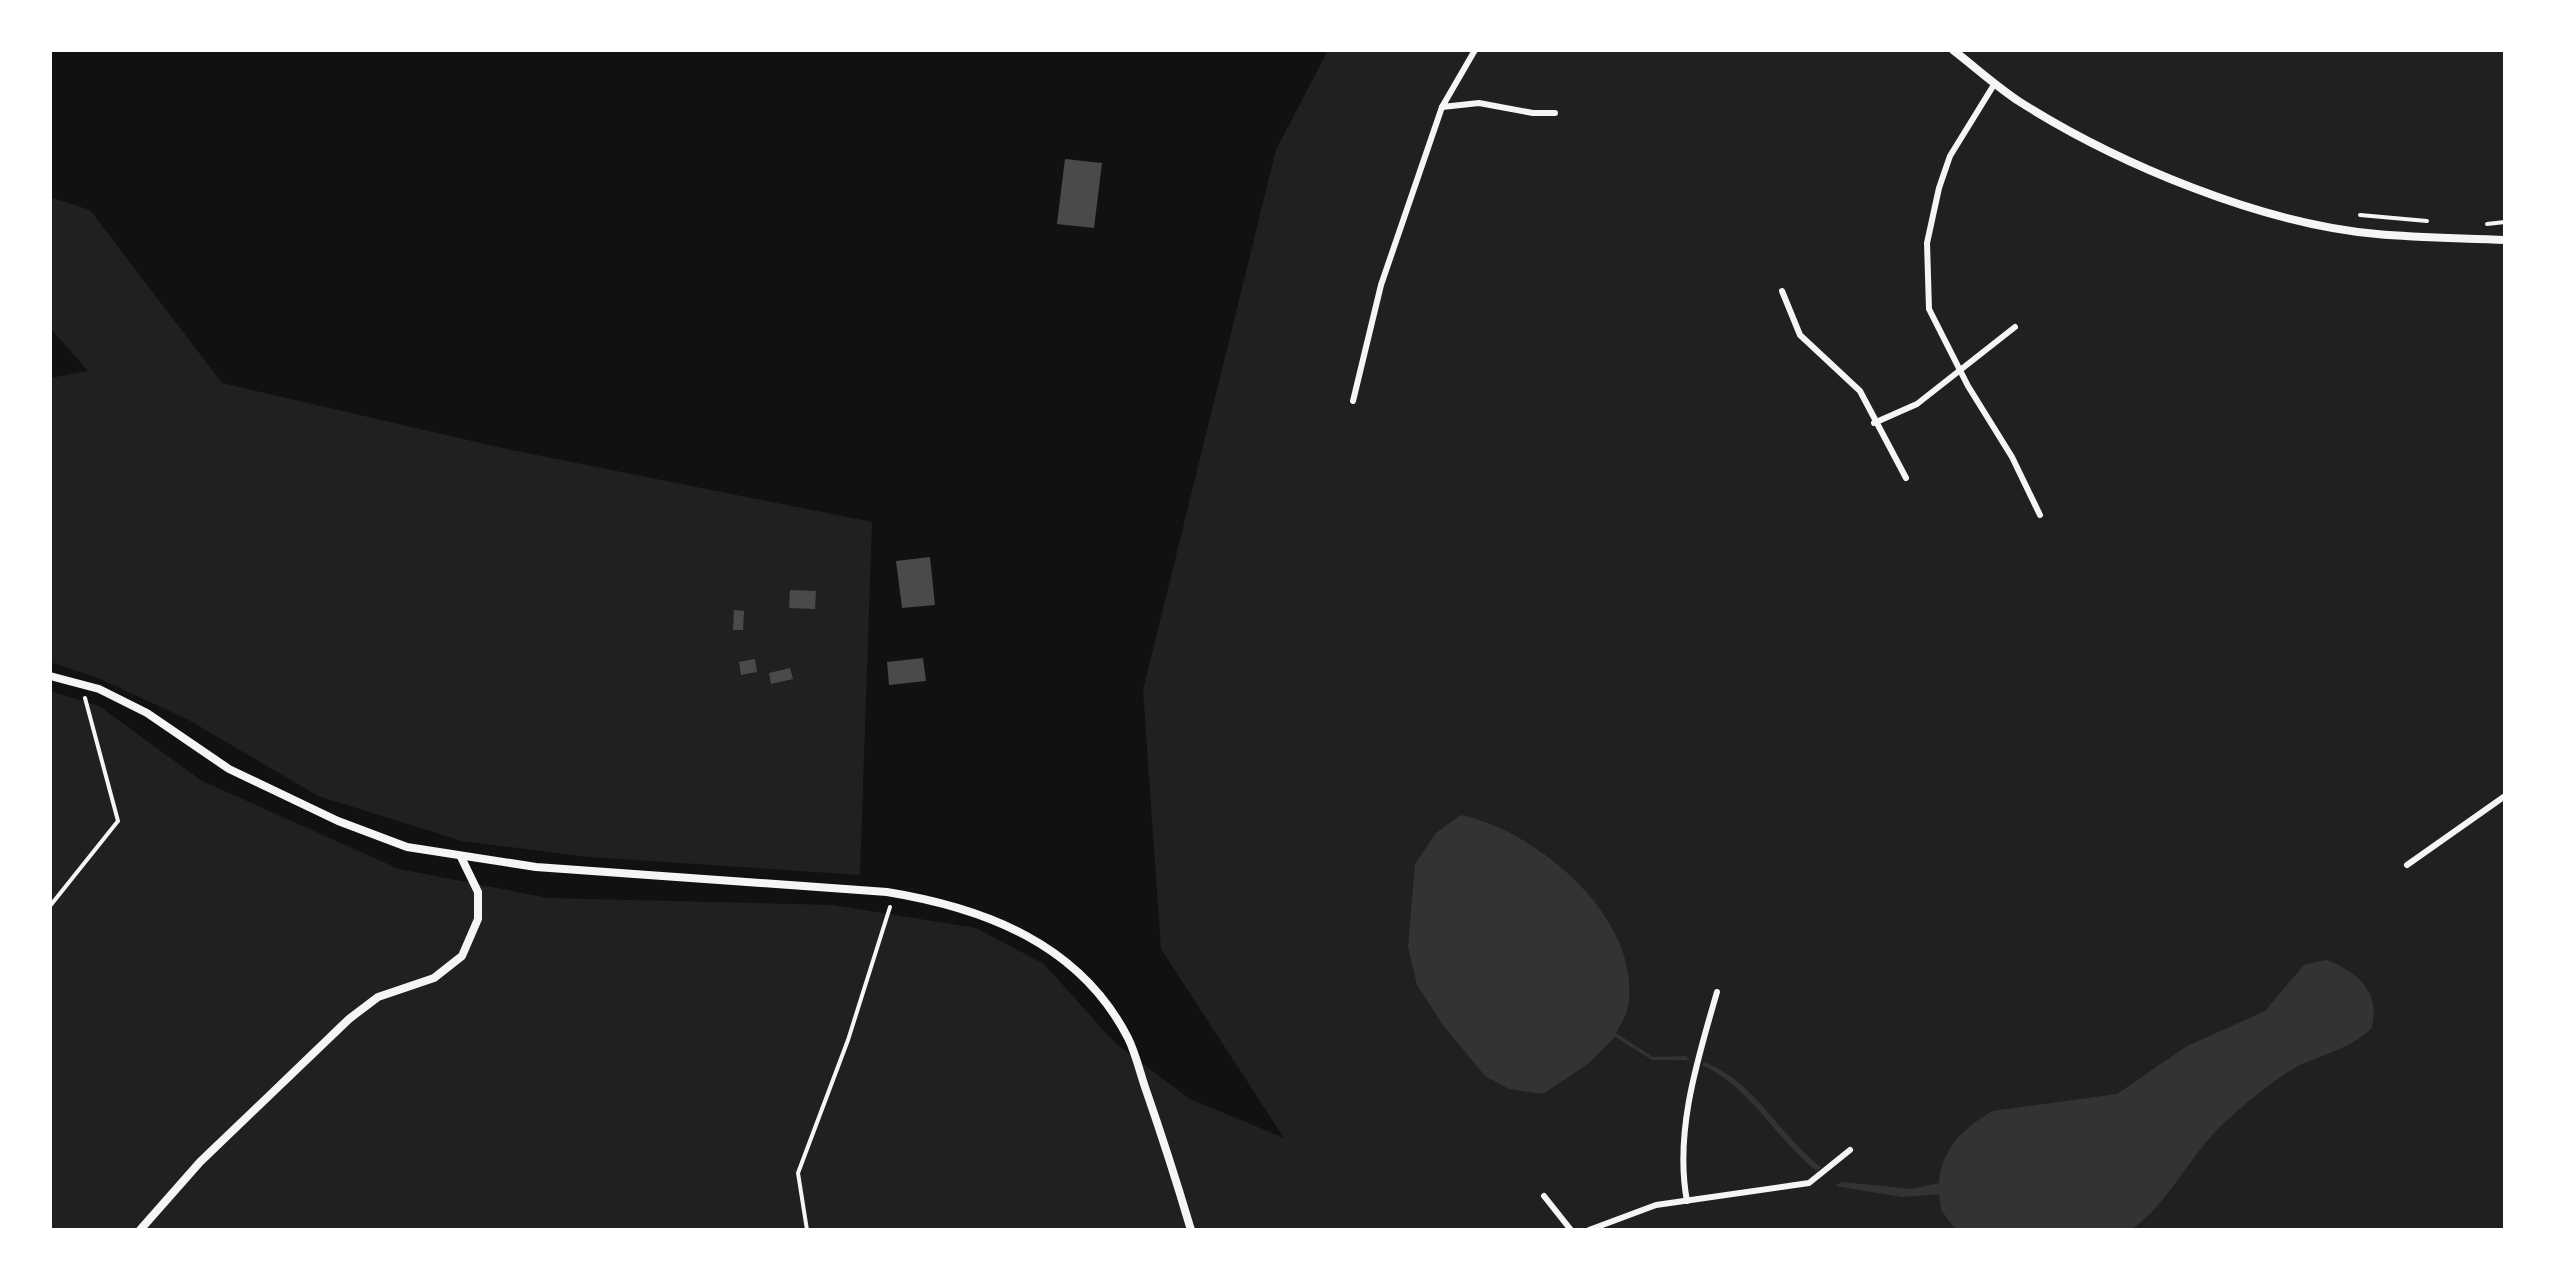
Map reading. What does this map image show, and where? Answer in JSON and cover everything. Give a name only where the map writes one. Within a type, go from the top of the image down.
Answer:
[{"type":"street","points":[[1953,50],[2019,102],[2098,145],[2206,192],[2293,219],[2375,234],[2505,240]]},
{"type":"street","points":[[50,676],[81,684],[147,713],[229,769],[338,821],[407,847],[536,867],[894,893],[941,901],[997,920],[1048,946],[1092,984],[1128,1039],[1191,1230]]},
{"type":"street","points":[[140,1230],[200,1162],[349,1019],[378,997],[434,978],[462,956],[478,919],[478,892],[461,857]]},
{"type":"lane","points":[[1353,401],[1381,285],[1442,107],[1475,50]]},
{"type":"lane","points":[[1995,83],[1950,156],[1927,243],[1929,309],[1960,370],[2012,457],[2040,515]]},
{"type":"lane","points":[[1442,107],[1479,103],[1533,113],[1555,113]]},
{"type":"lane","points":[[1782,291],[1800,335],[1860,391],[1874,423],[1906,478]]},
{"type":"lane","points":[[1874,423],[1917,404],[2015,327]]},
{"type":"lane","points":[[2407,865],[2505,796]]},
{"type":"lane","points":[[1687,1201],[1680,1167],[1697,1063],[1717,992]]},
{"type":"lane","points":[[1589,1230],[1656,1205],[1809,1183],[1850,1150]]},
{"type":"lane","points":[[1544,1196],[1571,1230]]},
{"type":"path","points":[[2346,214],[2441,222]]},
{"type":"path","points":[[2484,224],[2505,222]]},
{"type":"path","points":[[50,906],[118,821],[81,684]]},
{"type":"path","points":[[807,1230],[798,1173],[848,1040],[894,893]]},
{"type":"shaded area","points":[[1328,50],[2505,50],[2505,1230],[50,1230],[50,691],[99,706],[202,781],[399,869],[548,898],[833,905],[976,928],[1044,964],[1115,1043],[1190,1099],[1284,1138],[1161,949],[1143,690],[1276,150]]},
{"type":"shaded area","points":[[50,197],[90,210],[222,383],[502,448],[872,522],[860,875],[589,857],[462,841],[318,796],[187,719],[98,678],[50,662],[50,378],[88,371],[50,328]]},
{"type":"shaded area","points":[[1461,815],[1491,824],[1522,840],[1553,861],[1580,886],[1604,914],[1620,945],[1629,978],[1627,1011],[1616,1033],[1653,1057],[1686,1056],[1690,1060],[1652,1060],[1615,1037],[1588,1064],[1543,1094],[1509,1089],[1485,1076],[1443,1025],[1417,985],[1408,947],[1415,864],[1436,833]]},
{"type":"shaded area","points":[[2326,960],[2348,970],[2365,986],[2373,1005],[2371,1029],[2349,1045],[2297,1067],[2252,1099],[2223,1124],[2157,1206],[2131,1230],[1956,1230],[1941,1210],[1939,1194],[1902,1197],[1835,1186],[1842,1182],[1912,1189],[1939,1183],[1949,1149],[1963,1132],[1992,1111],[2117,1094],[2187,1046],[2265,1011],[2304,965]]},
{"type":"shaded area","points":[[1704,1062],[1738,1082],[1821,1167],[1817,1171],[1802,1158],[1749,1100],[1720,1075],[1702,1065]]},
{"type":"building","points":[[1065,159],[1102,163],[1094,228],[1057,224]]},
{"type":"building","points":[[930,557],[935,605],[902,608],[896,561]]},
{"type":"building","points":[[790,590],[816,591],[815,609],[789,608]]},
{"type":"building","points":[[734,610],[744,611],[743,630],[733,630]]},
{"type":"building","points":[[923,658],[926,681],[889,685],[887,662]]},
{"type":"building","points":[[755,659],[757,672],[741,675],[739,662]]},
{"type":"building","points":[[790,668],[793,679],[771,684],[769,673]]}]
